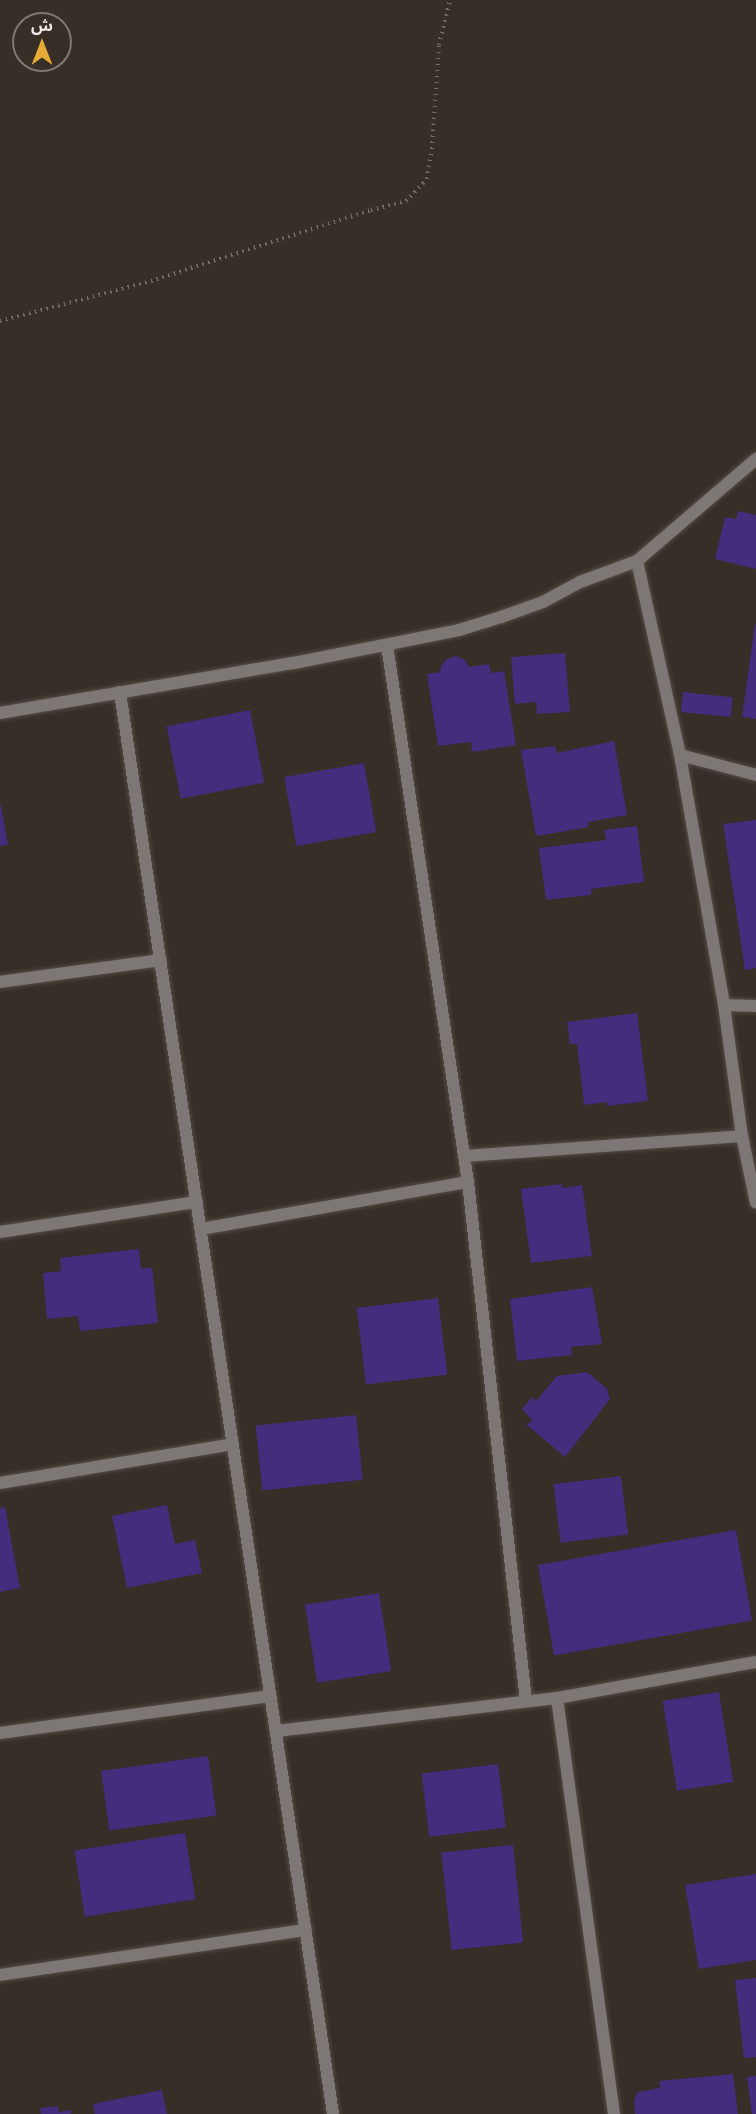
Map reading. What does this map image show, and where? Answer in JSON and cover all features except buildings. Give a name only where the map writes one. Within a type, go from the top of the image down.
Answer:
[{"type":"street","points":[[0,713],[387,645],[459,630],[501,617],[543,602],[580,582],[637,561],[756,459]]},
{"type":"street","points":[[637,561],[680,755],[724,1005],[742,1136],[756,1203]]},
{"type":"street","points":[[387,645],[468,1182],[526,1701]]},
{"type":"street","points":[[120,692],[333,2114]]},
{"type":"street","points":[[680,755],[756,775]]},
{"type":"street","points":[[0,982],[161,960]]},
{"type":"street","points":[[724,1005],[756,1006]]},
{"type":"street","points":[[464,1156],[742,1136]]},
{"type":"street","points":[[201,1229],[468,1182]]},
{"type":"street","points":[[0,1232],[197,1202]]},
{"type":"street","points":[[0,1483],[232,1444]]},
{"type":"street","points":[[276,1731],[557,1698],[756,1662]]},
{"type":"street","points":[[0,1733],[270,1696]]},
{"type":"street","points":[[557,1698],[614,2114]]},
{"type":"street","points":[[0,1975],[306,1930]]},
{"type":"path","points":[[0,321],[151,280],[370,210],[406,201],[427,179],[432,149],[439,45],[450,0]]}]
